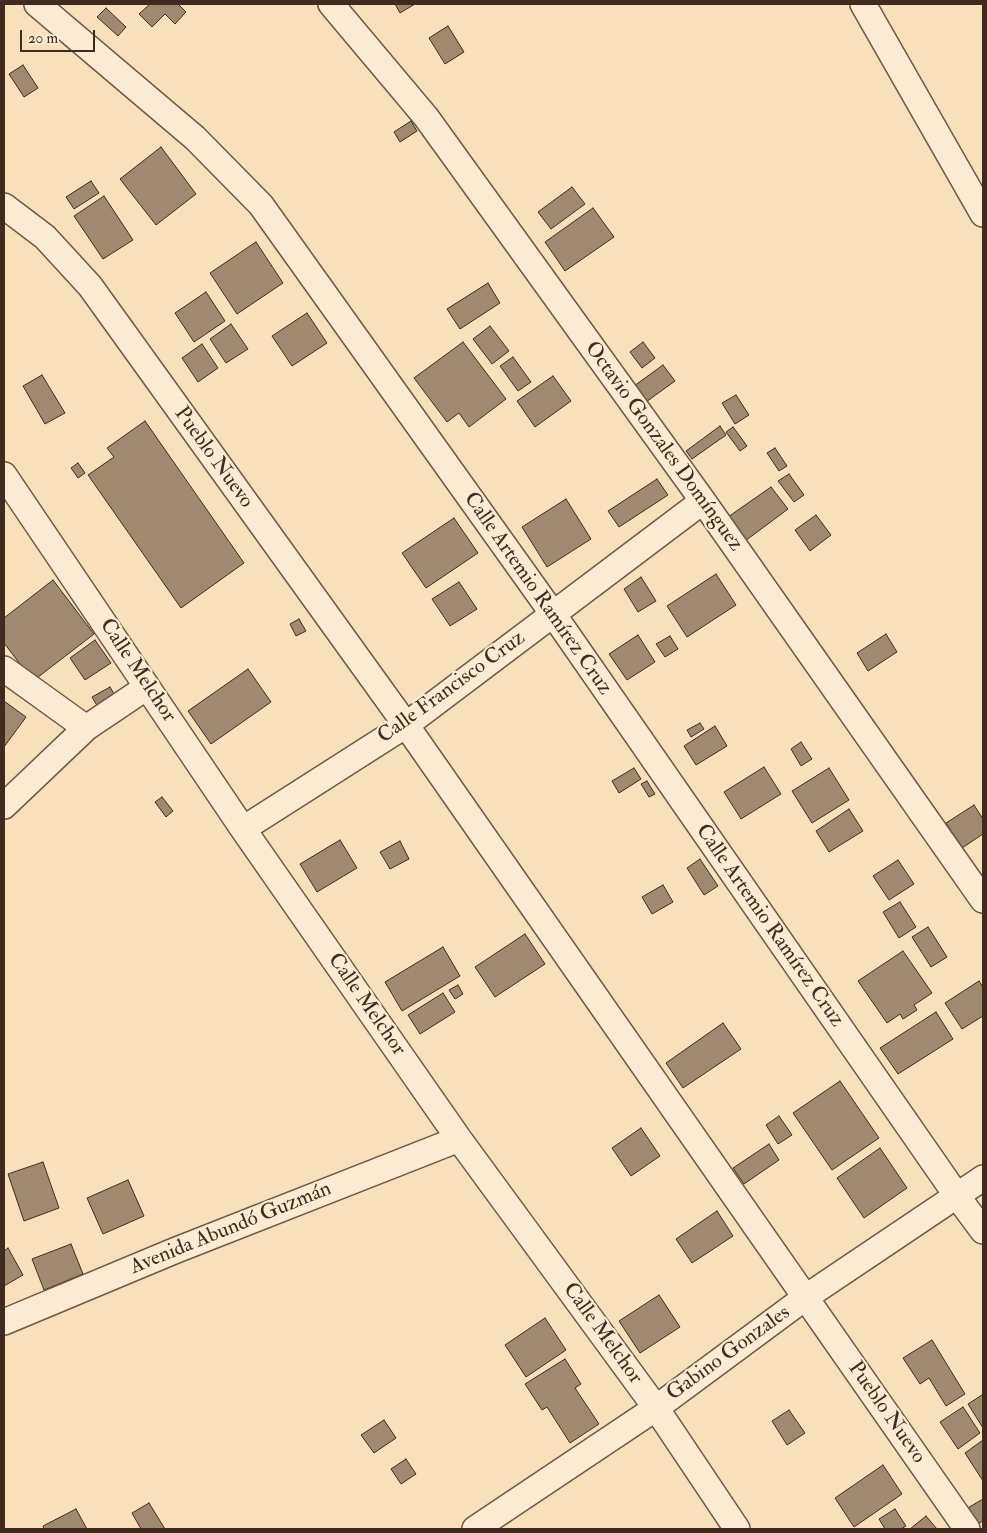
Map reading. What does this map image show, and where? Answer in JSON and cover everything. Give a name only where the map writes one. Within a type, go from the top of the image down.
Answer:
[{"type":"street","name":"Calle Artemio Ramírez Cruz","points":[[38,4],[195,138],[261,206],[553,614],[983,1231]]},
{"type":"street","name":"Octavio Gonzales Domínguez","points":[[331,4],[426,117],[703,501],[983,900]]},
{"type":"street","points":[[863,4],[983,214]]},
{"type":"street","name":"Pueblo Nuevo","points":[[4,206],[45,237],[90,286],[406,725],[967,1529]]},
{"type":"street","name":"Calle Melchor","points":[[4,475],[243,829],[459,1139],[656,1408],[737,1529]]},
{"type":"street","name":"Calle Francisco Cruz","points":[[243,829],[406,725],[703,501]]},
{"type":"street","points":[[4,669],[86,728]]},
{"type":"street","points":[[4,806],[86,728],[148,687]]},
{"type":"street","name":"Avenida Abundó Guzmán","points":[[4,1322],[174,1251],[459,1139]]},
{"type":"street","name":"Gabino Gonzales","points":[[475,1529],[656,1408],[806,1297],[983,1178]]},
{"type":"building","points":[[150,4],[178,4],[186,12],[175,24],[165,14],[152,27],[139,14]]},
{"type":"building","points":[[395,4],[415,4],[400,13]]},
{"type":"building","points":[[106,8],[126,27],[118,36],[97,17]]},
{"type":"building","points":[[448,26],[464,52],[445,64],[429,38]]},
{"type":"building","points":[[23,65],[38,88],[24,97],[9,74]]},
{"type":"building","points":[[411,121],[417,131],[400,142],[394,132]]},
{"type":"building","points":[[161,147],[196,194],[156,225],[120,179]]},
{"type":"building","points":[[91,181],[99,193],[74,209],[66,197]]},
{"type":"building","points":[[572,187],[585,204],[551,229],[538,212]]},
{"type":"building","points":[[104,196],[133,240],[103,259],[74,216]]},
{"type":"building","points":[[593,208],[614,237],[565,271],[545,242]]},
{"type":"building","points":[[256,242],[283,283],[237,314],[210,273]]},
{"type":"building","points":[[488,283],[500,303],[460,329],[447,309]]},
{"type":"building","points":[[206,292],[225,321],[194,342],[175,313]]},
{"type":"building","points":[[307,313],[327,343],[292,366],[272,336]]},
{"type":"building","points":[[231,324],[248,349],[226,363],[210,339]]},
{"type":"building","points":[[490,326],[509,351],[492,364],[473,339]]},
{"type":"building","points":[[463,342],[506,399],[469,427],[459,413],[447,422],[414,378]]},
{"type":"building","points":[[643,342],[655,358],[642,368],[630,352]]},
{"type":"building","points":[[202,344],[218,368],[198,382],[182,358]]},
{"type":"building","points":[[513,357],[531,382],[518,391],[500,366]]},
{"type":"building","points":[[663,365],[675,381],[646,402],[634,386]]},
{"type":"building","points":[[42,375],[65,413],[45,424],[23,386]]},
{"type":"building","points":[[553,376],[571,401],[535,427],[517,401]]},
{"type":"building","points":[[736,395],[749,415],[735,424],[722,403]]},
{"type":"building","points":[[145,421],[244,563],[181,608],[88,475],[114,457],[107,448]]},
{"type":"building","points":[[720,426],[726,435],[692,459],[686,451]]},
{"type":"building","points":[[733,427],[747,446],[740,451],[726,432]]},
{"type":"building","points":[[775,448],[787,466],[779,471],[767,453]]},
{"type":"building","points":[[78,463],[85,473],[78,478],[71,468]]},
{"type":"building","points":[[789,474],[804,495],[794,502],[778,481]]},
{"type":"building","points":[[657,479],[668,495],[619,527],[608,511]]},
{"type":"building","points":[[771,487],[788,509],[745,541],[728,517]]},
{"type":"building","points":[[566,499],[591,539],[547,567],[522,527]]},
{"type":"building","points":[[816,515],[831,535],[810,551],[795,530]]},
{"type":"building","points":[[454,518],[478,553],[426,588],[402,553]]},
{"type":"building","points":[[716,574],[736,605],[687,637],[667,606]]},
{"type":"building","points":[[641,577],[656,601],[638,612],[624,589]]},
{"type":"building","points":[[53,580],[94,634],[33,681],[4,643],[4,618]]},
{"type":"building","points":[[459,582],[477,609],[450,626],[432,599]]},
{"type":"building","points":[[299,619],[306,631],[296,636],[290,624]]},
{"type":"building","points":[[886,634],[897,652],[868,671],[857,653]]},
{"type":"building","points":[[638,635],[655,662],[627,680],[609,654]]},
{"type":"building","points":[[670,636],[678,649],[665,657],[656,644]]},
{"type":"building","points":[[95,640],[111,663],[85,680],[70,658]]},
{"type":"building","points":[[248,669],[271,702],[211,744],[188,711]]},
{"type":"building","points":[[110,687],[120,704],[102,714],[92,697]]},
{"type":"building","points":[[4,701],[26,717],[4,747]]},
{"type":"building","points":[[700,723],[704,729],[691,737],[687,730]]},
{"type":"building","points":[[715,726],[727,746],[696,765],[684,746]]},
{"type":"building","points":[[801,742],[812,759],[801,766],[791,749]]},
{"type":"building","points":[[764,767],[781,794],[741,819],[724,792]]},
{"type":"building","points":[[634,768],[641,779],[619,793],[612,781]]},
{"type":"building","points":[[829,768],[849,800],[812,823],[792,791]]},
{"type":"building","points":[[647,781],[655,794],[649,797],[641,784]]},
{"type":"building","points":[[162,797],[173,811],[166,817],[155,802]]},
{"type":"building","points":[[974,805],[983,819],[983,834],[962,848],[946,823]]},
{"type":"building","points":[[849,809],[863,831],[829,852],[816,831]]},
{"type":"building","points":[[340,840],[357,868],[317,892],[300,864]]},
{"type":"building","points":[[400,841],[409,859],[390,869],[380,852]]},
{"type":"building","points":[[700,859],[718,886],[704,895],[687,868]]},
{"type":"building","points":[[898,860],[914,884],[889,900],[873,876]]},
{"type":"building","points":[[663,885],[673,902],[652,914],[642,897]]},
{"type":"building","points":[[900,902],[916,927],[899,938],[883,912]]},
{"type":"building","points":[[928,927],[947,957],[931,967],[912,937]]},
{"type":"building","points":[[525,934],[545,964],[495,997],[475,967]]},
{"type":"building","points":[[443,947],[460,976],[402,1011],[385,982]]},
{"type":"building","points":[[903,951],[932,993],[914,1005],[917,1010],[903,1019],[900,1014],[887,1023],[858,981]]},
{"type":"building","points":[[979,981],[983,987],[983,1016],[962,1029],[945,1003]]},
{"type":"building","points":[[458,985],[463,994],[455,999],[449,990]]},
{"type":"building","points":[[443,993],[455,1012],[420,1034],[408,1015]]},
{"type":"building","points":[[936,1012],[953,1039],[898,1074],[880,1048]]},
{"type":"building","points":[[723,1023],[741,1049],[683,1088],[666,1063]]},
{"type":"building","points":[[840,1081],[879,1138],[832,1170],[793,1113]]},
{"type":"building","points":[[779,1116],[792,1135],[778,1144],[766,1125]]},
{"type":"building","points":[[641,1128],[660,1156],[631,1176],[612,1148]]},
{"type":"building","points":[[769,1144],[779,1160],[744,1184],[733,1168]]},
{"type":"building","points":[[880,1148],[907,1188],[864,1218],[837,1178]]},
{"type":"building","points":[[43,1162],[59,1208],[24,1221],[8,1174]]},
{"type":"building","points":[[128,1180],[144,1216],[103,1234],[87,1198]]},
{"type":"building","points":[[717,1211],[733,1236],[692,1263],[676,1239]]},
{"type":"building","points":[[71,1244],[83,1274],[44,1290],[32,1259]]},
{"type":"building","points":[[8,1248],[23,1275],[4,1286],[4,1251]]},
{"type":"building","points":[[659,1295],[680,1327],[640,1353],[619,1321]]},
{"type":"building","points":[[545,1318],[566,1350],[526,1377],[505,1345]]},
{"type":"building","points":[[932,1340],[965,1394],[946,1406],[929,1378],[920,1384],[903,1358]]},
{"type":"building","points":[[565,1359],[581,1384],[575,1388],[599,1424],[570,1443],[547,1407],[542,1410],[525,1384]]},
{"type":"building","points":[[982,1395],[983,1397],[983,1428],[968,1404]]},
{"type":"building","points":[[963,1407],[980,1433],[958,1449],[940,1422]]},
{"type":"building","points":[[789,1410],[805,1433],[787,1445],[772,1421]]},
{"type":"building","points":[[384,1420],[396,1438],[374,1453],[361,1435]]},
{"type":"building","points":[[983,1440],[983,1481],[965,1453]]},
{"type":"building","points":[[406,1459],[416,1474],[401,1484],[391,1469]]},
{"type":"building","points":[[883,1465],[902,1494],[854,1527],[835,1498]]},
{"type":"building","points":[[983,1499],[983,1521],[976,1525],[966,1509]]},
{"type":"building","points":[[149,1503],[165,1529],[141,1529],[132,1513]]},
{"type":"building","points":[[76,1509],[87,1529],[44,1529],[43,1526]]},
{"type":"building","points":[[895,1509],[906,1526],[901,1529],[885,1529],[879,1519]]},
{"type":"building","points":[[926,1516],[937,1529],[910,1529]]}]
